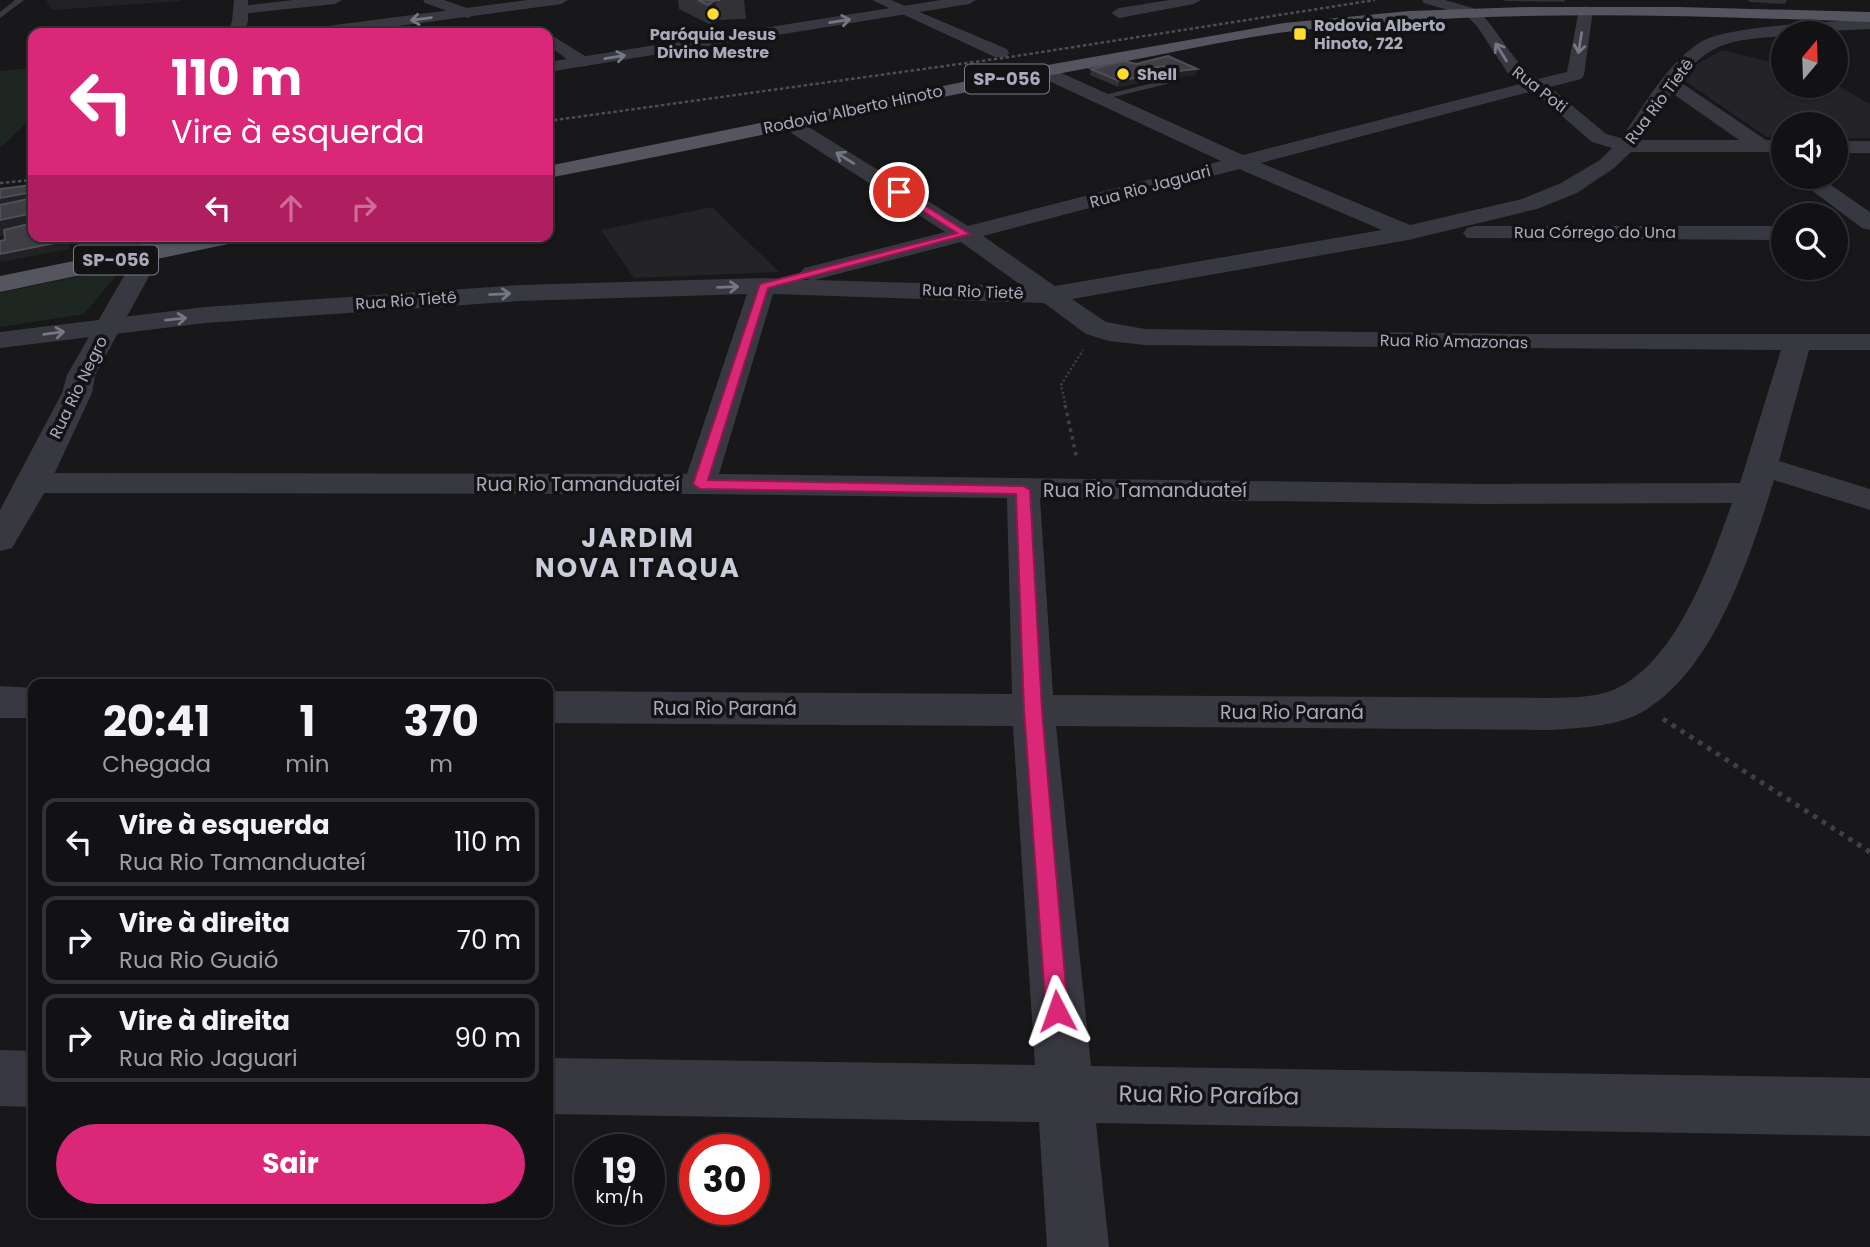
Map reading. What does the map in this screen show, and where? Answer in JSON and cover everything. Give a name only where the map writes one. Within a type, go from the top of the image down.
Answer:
[{"type":"main road","points":[[1440,5],[1586,10]]},
{"type":"main road","name":"Rodovia Alberto Hinoto","points":[[553,171],[1116,57],[1284,28],[1409,16],[1440,5],[1471,12],[1586,10],[1870,17]]},
{"type":"main road","name":"SP-056","points":[[0,284],[156,244],[175,242]]},
{"type":"street","points":[[237,28],[241,5],[335,0]]},
{"type":"street","points":[[430,0],[468,13]]},
{"type":"street","points":[[351,28],[561,0]]},
{"type":"street","points":[[878,0],[1001,53]]},
{"type":"street","points":[[553,67],[969,0]]},
{"type":"street","points":[[1119,13],[1194,0]]},
{"type":"street","name":"Rua Rio Jaguari","points":[[763,286],[1575,75],[1586,10]]},
{"type":"street","name":"Rua Poti","points":[[1471,12],[1483,23],[1510,66],[1558,100],[1592,134],[1626,146],[1771,146]]},
{"type":"street","name":"Rua Rio Tietê","points":[[0,340],[205,316],[443,298],[763,286],[1049,295],[1407,233],[1516,208],[1569,188],[1607,163],[1626,146],[1683,65],[1698,50],[1720,39],[1870,24]]},
{"type":"street","points":[[553,42],[582,62]]},
{"type":"street","points":[[1042,71],[1241,162],[1407,233]]},
{"type":"street","points":[[1670,83],[1771,153]]},
{"type":"street","name":"Rua Rio Amazonas","points":[[789,122],[965,234],[1096,328],[1117,334],[1159,337],[1870,342]]},
{"type":"street","points":[[1848,147],[1870,147]]},
{"type":"street","points":[[1822,189],[1870,223]]},
{"type":"street","name":"Rua Córrego do Una","points":[[1407,233],[1771,233]]},
{"type":"street","name":"Rua Rio Negro","points":[[0,540],[33,483],[77,393],[81,375],[156,244]]},
{"type":"street","points":[[700,484],[763,286]]},
{"type":"street","name":"Rua Rio Paraná","points":[[553,707],[1549,714],[1600,711],[1633,699],[1661,680],[1680,658],[1709,605],[1758,480],[1797,343]]},
{"type":"street","points":[[1758,480],[1870,500]]},
{"type":"street","name":"Rua Rio Tamanduateí","points":[[33,483],[700,484],[1485,494],[1758,480]]},
{"type":"street","points":[[1023,490],[1033,710],[1078,1247]]},
{"type":"street","points":[[0,702],[28,703]]},
{"type":"street","points":[[0,1078],[28,1079]]},
{"type":"street","name":"Rua Rio Paraíba","points":[[553,1086],[1870,1107]]},
{"type":"lane","points":[[0,16],[20,0]]},
{"type":"lane","points":[[1116,57],[1133,64]]},
{"type":"lane","points":[[1101,97],[1170,82],[1154,74]]},
{"type":"path","points":[[1084,488],[1061,385],[1096,328]]},
{"type":"path","points":[[1633,699],[1870,852]]},
{"type":"shaded area","points":[[1722,50],[1771,62],[1771,98],[1848,98],[1848,92],[1870,104],[1870,138],[1848,138],[1848,112],[1771,112],[1771,137],[1767,137],[1685,81],[1689,69]]},
{"type":"shaded area","points":[[28,68],[28,122],[0,148],[0,71]]},
{"type":"shaded area","points":[[712,207],[779,272],[634,278],[601,230]]},
{"type":"shaded area","points":[[123,267],[84,314],[0,327],[0,293]]},
{"type":"building","points":[[698,0],[715,0],[708,5]]},
{"type":"building","points":[[1168,56],[1197,69],[1178,71],[1163,66],[1147,69],[1159,73],[1119,81],[1091,69],[1124,61],[1136,64]]},
{"type":"building","points":[[28,186],[28,193],[0,198],[0,189]]},
{"type":"building","points":[[28,199],[28,214],[0,220],[0,205]]},
{"type":"building","points":[[28,224],[28,242],[60,242],[0,254],[0,241],[5,240],[4,230]]},
{"type":"railway","points":[[553,120],[1010,57],[1375,0]]},
{"type":"railway","points":[[0,183],[28,180]]},
{"type":"place","name":"Paróquia Jesus Divino Mestre","points":[[713,14]]},
{"type":"place","name":"Rodovia Alberto Hinoto, 722","points":[[1300,34]]},
{"type":"place","name":"Shell","points":[[1123,74]]},
{"type":"district","name":"JARDIM NOVA ITAQUA","points":[[638,553]]},
{"type":"route","points":[[899,192],[965,234],[763,286],[700,484],[1023,490],[1033,710],[1057,1011]]}]
